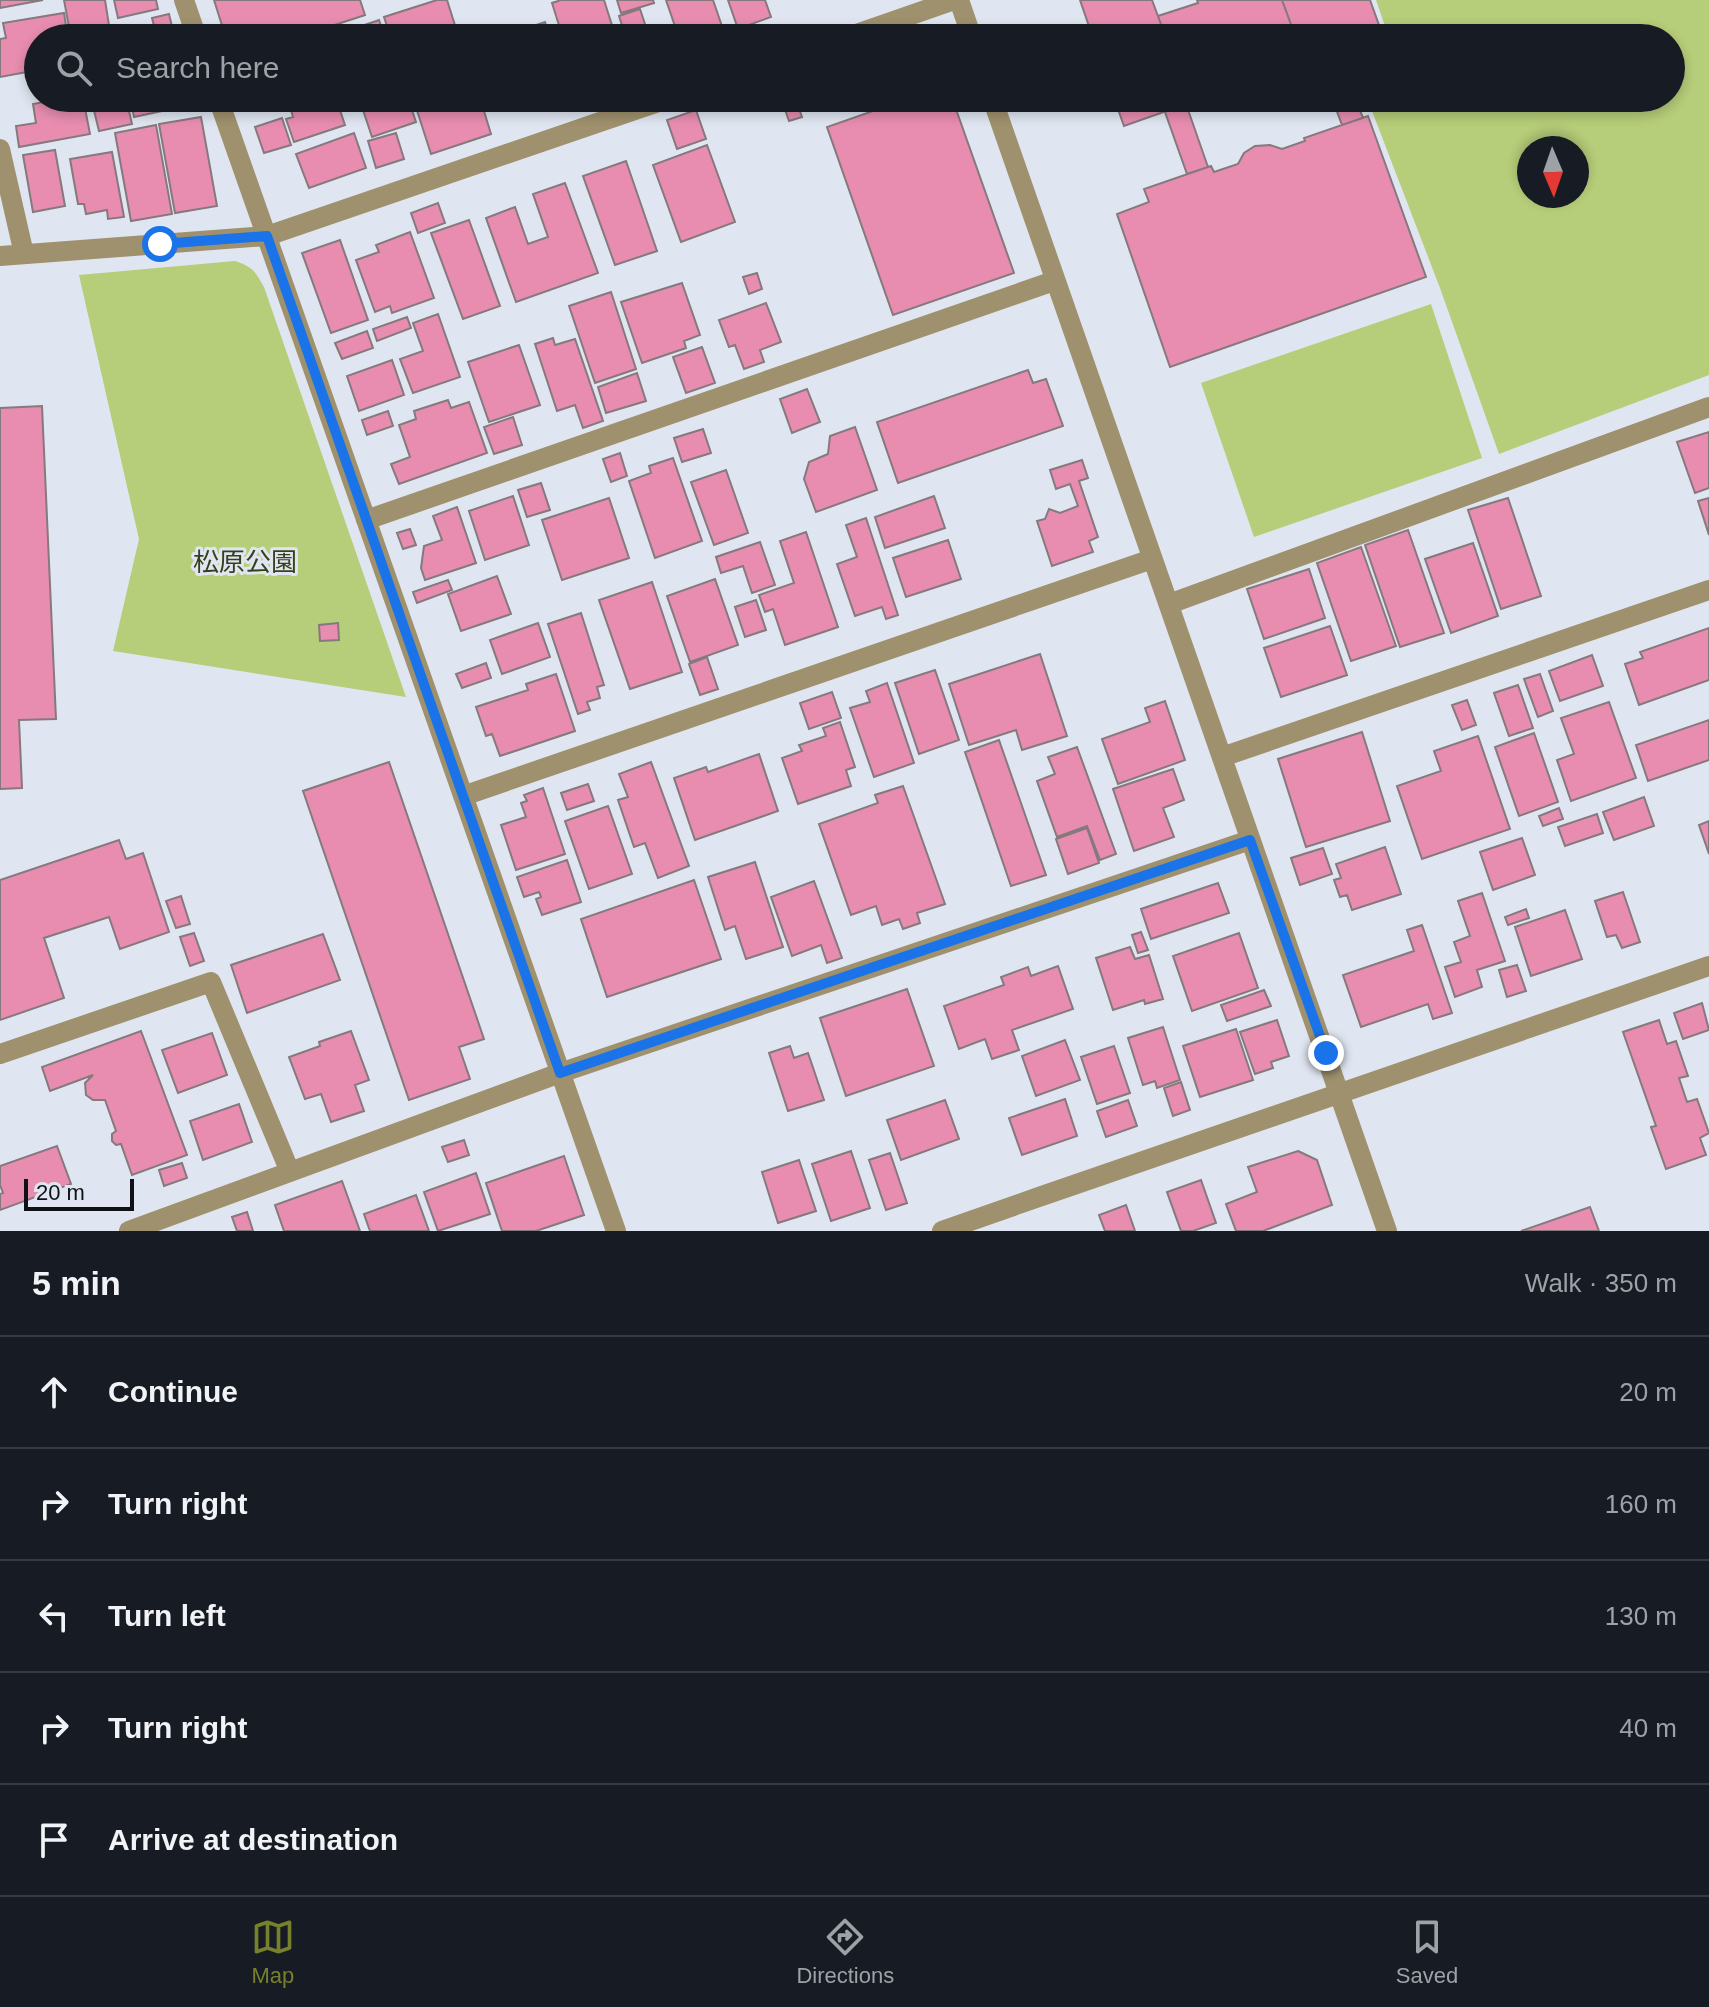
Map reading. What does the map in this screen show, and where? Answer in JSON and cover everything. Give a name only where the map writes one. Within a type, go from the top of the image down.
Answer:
[{"type":"street","points":[[184,0],[192,24]]},
{"type":"street","points":[[886,24],[957,0],[966,24]]},
{"type":"street","points":[[223,112],[616,1231]]},
{"type":"street","points":[[0,256],[267,236],[629,112]]},
{"type":"street","points":[[997,112],[1387,1231]]},
{"type":"street","points":[[0,149],[24,254]]},
{"type":"street","points":[[366,520],[1054,281]]},
{"type":"street","points":[[1169,604],[1709,407]]},
{"type":"street","points":[[463,796],[1152,559]]},
{"type":"street","points":[[1222,757],[1709,590]]},
{"type":"street","points":[[129,1231],[560,1073],[1250,840]]},
{"type":"street","points":[[942,1231],[1709,966]]},
{"type":"street","points":[[0,1054],[211,982],[290,1172]]},
{"type":"green space","points":[[1376,0],[1709,0],[1709,375],[1499,454],[1372,112],[1685,112],[1685,24],[1384,24]]},
{"type":"green space","name":"松原公園","points":[[235,261],[253,270],[264,287],[406,697],[113,651],[139,539],[79,275]]},
{"type":"green space","points":[[1431,304],[1482,458],[1254,537],[1201,383]]},
{"type":"building","points":[[0,0],[43,0],[0,8]]},
{"type":"building","points":[[64,0],[105,0],[109,24],[68,24]]},
{"type":"building","points":[[114,0],[156,0],[158,9],[118,18]]},
{"type":"building","points":[[214,0],[360,0],[365,15],[338,24],[222,24]]},
{"type":"building","points":[[437,0],[447,0],[455,24],[386,24],[384,17]]},
{"type":"building","points":[[561,0],[604,0],[612,24],[559,24],[552,3]]},
{"type":"building","points":[[617,0],[653,0],[654,3],[621,13]]},
{"type":"building","points":[[666,0],[713,0],[721,24],[674,24]]},
{"type":"building","points":[[728,0],[765,0],[771,17],[752,24],[736,24]]},
{"type":"building","points":[[1080,0],[1152,0],[1161,24],[1088,24]]},
{"type":"building","points":[[1197,0],[1282,0],[1291,24],[1161,24],[1158,16],[1198,3]]},
{"type":"building","points":[[1282,0],[1370,0],[1379,24],[1291,24]]},
{"type":"building","points":[[640,9],[645,24],[622,24],[619,16]]},
{"type":"building","points":[[64,13],[66,24],[24,24],[24,73],[0,77],[0,39],[6,38],[3,23]]},
{"type":"building","points":[[169,14],[171,24],[154,24],[152,18]]},
{"type":"building","points":[[34,112],[86,112],[90,134],[19,147],[16,126],[36,123]]},
{"type":"building","points":[[94,112],[129,112],[132,124],[99,131]]},
{"type":"building","points":[[133,112],[157,112],[134,117]]},
{"type":"building","points":[[292,112],[341,112],[345,125],[294,142],[286,119],[293,117]]},
{"type":"building","points":[[364,112],[413,112],[416,122],[372,137]]},
{"type":"building","points":[[418,112],[484,112],[491,134],[431,154]]},
{"type":"building","points":[[697,112],[706,139],[677,149],[667,120]]},
{"type":"building","points":[[786,112],[800,112],[802,117],[789,121]]},
{"type":"building","points":[[870,112],[957,112],[1014,273],[893,315],[827,127]]},
{"type":"building","points":[[1119,112],[1164,112],[1124,126]]},
{"type":"building","points":[[1165,112],[1189,112],[1208,167],[1187,174]]},
{"type":"building","points":[[1337,112],[1361,112],[1363,118],[1342,125]]},
{"type":"building","points":[[1368,116],[1426,277],[1170,367],[1117,214],[1149,202],[1144,189],[1211,166],[1214,172],[1238,164],[1244,153],[1255,146],[1270,145],[1282,149]]},
{"type":"building","points":[[201,117],[217,206],[175,213],[159,124]]},
{"type":"building","points":[[282,118],[291,145],[264,153],[255,127]]},
{"type":"building","points":[[156,125],[172,214],[131,221],[115,133]]},
{"type":"building","points":[[354,133],[366,168],[309,188],[296,154]]},
{"type":"building","points":[[396,133],[404,159],[376,168],[368,141]]},
{"type":"building","points":[[707,145],[735,222],[681,242],[653,165]]},
{"type":"building","points":[[55,150],[65,206],[33,212],[23,155]]},
{"type":"building","points":[[112,152],[124,217],[108,219],[107,210],[86,214],[84,204],[78,204],[70,159]]},
{"type":"building","points":[[626,161],[657,251],[615,265],[583,176]]},
{"type":"building","points":[[565,183],[598,273],[516,302],[486,218],[515,207],[528,244],[548,237],[533,194]]},
{"type":"building","points":[[438,203],[445,223],[418,233],[411,213]]},
{"type":"building","points":[[469,220],[500,306],[463,319],[431,233]]},
{"type":"building","points":[[410,232],[434,298],[392,313],[390,306],[375,312],[356,260],[379,252],[376,245]]},
{"type":"building","points":[[340,240],[368,320],[331,333],[302,253]]},
{"type":"building","points":[[757,273],[762,289],[749,294],[743,277]]},
{"type":"building","points":[[682,283],[700,335],[684,341],[686,348],[642,363],[621,302]]},
{"type":"building","points":[[611,292],[636,369],[595,383],[569,306]]},
{"type":"building","points":[[766,303],[781,342],[760,350],[764,362],[744,369],[735,345],[729,347],[719,320]]},
{"type":"building","points":[[438,314],[460,377],[413,393],[400,359],[423,351],[413,323]]},
{"type":"building","points":[[407,317],[411,328],[377,341],[373,329]]},
{"type":"building","points":[[367,331],[373,348],[342,359],[335,343]]},
{"type":"building","points":[[553,338],[555,345],[575,339],[603,421],[583,428],[575,405],[557,411],[535,344]]},
{"type":"building","points":[[519,345],[540,405],[489,422],[468,362]]},
{"type":"building","points":[[702,347],[715,383],[686,393],[673,357]]},
{"type":"building","points":[[392,360],[404,395],[359,411],[347,376]]},
{"type":"building","points":[[1028,370],[1033,383],[1046,379],[1063,426],[898,483],[877,422]]},
{"type":"building","points":[[637,373],[646,401],[606,413],[598,387]]},
{"type":"building","points":[[807,389],[820,422],[792,433],[780,399]]},
{"type":"building","points":[[448,400],[451,408],[469,402],[487,453],[399,484],[391,464],[410,457],[399,425],[416,419],[414,411]]},
{"type":"building","points":[[42,406],[56,719],[19,720],[22,788],[0,789],[0,408]]},
{"type":"building","points":[[388,411],[393,426],[367,435],[362,420]]},
{"type":"building","points":[[513,417],[522,445],[494,454],[484,427]]},
{"type":"building","points":[[855,427],[877,490],[816,512],[804,479],[809,462],[828,454],[830,436]]},
{"type":"building","points":[[703,429],[711,453],[682,462],[674,438]]},
{"type":"building","points":[[1709,432],[1709,488],[1695,493],[1677,442]]},
{"type":"building","points":[[620,453],[627,476],[611,482],[603,459]]},
{"type":"building","points":[[673,458],[702,541],[655,558],[629,481],[651,473],[649,466]]},
{"type":"building","points":[[1082,460],[1088,478],[1079,481],[1098,537],[1089,541],[1093,552],[1052,566],[1037,521],[1045,519],[1049,509],[1060,513],[1078,506],[1070,484],[1056,489],[1050,470]]},
{"type":"building","points":[[726,470],[748,533],[714,545],[691,482]]},
{"type":"building","points":[[541,483],[550,510],[527,517],[518,490]]},
{"type":"building","points":[[513,496],[529,545],[485,560],[469,511]]},
{"type":"building","points":[[934,496],[945,528],[885,548],[875,517]]},
{"type":"building","points":[[609,498],[629,558],[562,580],[542,520]]},
{"type":"building","points":[[1508,498],[1541,596],[1501,609],[1468,510]]},
{"type":"building","points":[[1709,498],[1709,535],[1698,501]]},
{"type":"building","points":[[457,507],[476,563],[425,580],[421,568],[424,546],[442,540],[433,516]]},
{"type":"building","points":[[866,518],[898,615],[886,619],[882,607],[855,616],[837,564],[857,557],[846,525]]},
{"type":"building","points":[[410,529],[416,545],[403,549],[397,533]]},
{"type":"building","points":[[1408,530],[1444,633],[1400,647],[1365,545]]},
{"type":"building","points":[[806,532],[838,627],[785,645],[773,609],[765,612],[759,595],[794,583],[780,541]]},
{"type":"building","points":[[948,540],[961,579],[906,597],[893,558]]},
{"type":"building","points":[[760,542],[775,585],[752,593],[743,566],[721,573],[716,557]]},
{"type":"building","points":[[1473,543],[1498,616],[1451,633],[1425,559]]},
{"type":"building","points":[[1361,547],[1396,646],[1351,661],[1317,563]]},
{"type":"building","points":[[1309,569],[1325,618],[1264,639],[1247,589]]},
{"type":"building","points":[[497,576],[511,614],[461,631],[448,594]]},
{"type":"building","points":[[715,579],[738,645],[690,662],[667,596]]},
{"type":"building","points":[[448,580],[452,590],[417,603],[413,592]]},
{"type":"building","points":[[652,582],[682,672],[630,689],[599,600]]},
{"type":"building","points":[[756,600],[766,630],[745,637],[735,607]]},
{"type":"building","points":[[581,613],[604,685],[597,687],[600,698],[587,702],[590,710],[578,714],[548,624]]},
{"type":"building","points":[[338,623],[339,640],[320,641],[319,625]]},
{"type":"building","points":[[538,623],[550,657],[502,674],[490,640]]},
{"type":"building","points":[[1330,626],[1347,675],[1281,697],[1264,648]]},
{"type":"building","points":[[1709,628],[1709,680],[1639,705],[1625,664],[1643,658],[1640,652]]},
{"type":"building","points":[[1040,654],[1067,736],[1022,750],[1016,730],[969,745],[949,684]]},
{"type":"building","points":[[1592,655],[1603,686],[1560,701],[1549,671]]},
{"type":"building","points":[[707,657],[718,689],[700,695],[689,664]]},
{"type":"building","points":[[486,663],[491,678],[462,688],[456,674]]},
{"type":"building","points":[[935,670],[959,740],[919,754],[895,683]]},
{"type":"building","points":[[556,674],[575,731],[500,756],[492,734],[486,736],[476,707],[528,690],[526,684]]},
{"type":"building","points":[[1540,674],[1553,711],[1538,717],[1524,679]]},
{"type":"building","points":[[887,683],[914,763],[874,777],[850,708],[870,702],[866,691]]},
{"type":"building","points":[[1518,685],[1533,728],[1509,736],[1494,693]]},
{"type":"building","points":[[832,692],[841,718],[809,729],[800,703]]},
{"type":"building","points":[[1467,700],[1476,725],[1462,730],[1452,705]]},
{"type":"building","points":[[1165,701],[1185,760],[1118,784],[1102,739],[1150,722],[1145,708]]},
{"type":"building","points":[[1609,702],[1636,778],[1571,801],[1557,760],[1574,754],[1561,718]]},
{"type":"building","points":[[1709,720],[1709,760],[1648,781],[1636,745]]},
{"type":"building","points":[[840,722],[855,767],[846,770],[851,786],[798,804],[782,758],[802,751],[799,745],[826,736],[823,728]]},
{"type":"building","points":[[1362,732],[1390,821],[1306,847],[1278,759]]},
{"type":"building","points":[[1534,733],[1558,802],[1519,816],[1495,747]]},
{"type":"building","points":[[1478,736],[1510,829],[1422,859],[1397,786],[1441,771],[1434,751]]},
{"type":"building","points":[[999,740],[1046,875],[1011,886],[965,752]]},
{"type":"building","points":[[1077,747],[1116,854],[1100,860],[1087,826],[1057,837],[1037,781],[1055,774],[1048,757]]},
{"type":"building","points":[[759,754],[778,811],[695,840],[674,778],[706,767],[708,772]]},
{"type":"building","points":[[389,762],[484,1039],[459,1047],[470,1079],[409,1100],[303,791]]},
{"type":"building","points":[[651,762],[689,866],[658,878],[645,843],[634,847],[618,800],[628,797],[619,774]]},
{"type":"building","points":[[1173,769],[1184,800],[1163,808],[1174,837],[1134,851],[1113,789]]},
{"type":"building","points":[[588,784],[594,801],[567,810],[561,793]]},
{"type":"building","points":[[903,786],[945,904],[917,913],[920,923],[903,929],[899,919],[882,925],[876,906],[851,915],[819,824],[878,803],[875,795]]},
{"type":"building","points":[[543,788],[565,854],[516,870],[501,825],[526,817],[521,803],[527,801],[524,795]]},
{"type":"building","points":[[1644,797],[1654,826],[1614,840],[1603,812]]},
{"type":"building","points":[[608,806],[632,874],[589,889],[565,821]]},
{"type":"building","points":[[1559,808],[1563,819],[1543,826],[1539,816]]},
{"type":"building","points":[[1597,814],[1603,833],[1565,846],[1558,827]]},
{"type":"building","points":[[1709,821],[1709,854],[1699,825]]},
{"type":"building","points":[[1087,828],[1099,863],[1068,874],[1056,839]]},
{"type":"building","points":[[1522,838],[1535,875],[1493,890],[1480,852]]},
{"type":"building","points":[[119,840],[126,859],[143,853],[169,932],[120,949],[109,917],[44,938],[64,998],[0,1020],[0,880]]},
{"type":"building","points":[[1385,847],[1401,894],[1352,910],[1347,895],[1340,897],[1334,880],[1341,878],[1336,864]]},
{"type":"building","points":[[1323,848],[1332,874],[1300,885],[1291,858]]},
{"type":"building","points":[[567,860],[581,902],[542,915],[536,899],[541,897],[539,892],[524,897],[517,877]]},
{"type":"building","points":[[755,862],[783,947],[746,959],[735,926],[725,930],[708,877]]},
{"type":"building","points":[[694,880],[721,959],[607,997],[581,919]]},
{"type":"building","points":[[814,881],[842,958],[827,963],[821,945],[792,956],[771,897]]},
{"type":"building","points":[[1218,883],[1229,913],[1151,939],[1141,909]]},
{"type":"building","points":[[1623,892],[1640,942],[1622,948],[1616,935],[1607,937],[1595,901]]},
{"type":"building","points":[[1482,893],[1505,961],[1477,970],[1482,987],[1455,997],[1445,967],[1461,962],[1454,942],[1470,936],[1458,901]]},
{"type":"building","points":[[181,896],[190,924],[176,928],[166,901]]},
{"type":"building","points":[[1526,909],[1529,918],[1508,925],[1505,917]]},
{"type":"building","points":[[1565,910],[1582,959],[1531,976],[1515,927]]},
{"type":"building","points":[[1422,925],[1452,1013],[1433,1019],[1428,1004],[1361,1027],[1343,975],[1414,951],[1407,930]]},
{"type":"building","points":[[1141,932],[1148,950],[1138,953],[1132,935]]},
{"type":"building","points":[[194,933],[204,961],[190,966],[180,937]]},
{"type":"building","points":[[1239,933],[1258,988],[1192,1011],[1173,956]]},
{"type":"building","points":[[323,934],[340,980],[247,1013],[231,965]]},
{"type":"building","points":[[1130,947],[1135,959],[1149,955],[1163,999],[1145,1004],[1144,1000],[1113,1010],[1096,958]]},
{"type":"building","points":[[1517,965],[1526,991],[1507,997],[1499,970]]},
{"type":"building","points":[[1058,966],[1073,1009],[1012,1030],[1019,1050],[992,1059],[985,1039],[959,1049],[944,1006],[1004,985],[1001,977],[1028,967],[1031,976]]},
{"type":"building","points":[[907,989],[934,1066],[846,1096],[820,1018]]},
{"type":"building","points":[[1264,990],[1271,1006],[1227,1021],[1221,1005]]},
{"type":"building","points":[[1702,1003],[1709,1030],[1683,1039],[1674,1013]]},
{"type":"building","points":[[1277,1020],[1289,1056],[1271,1062],[1273,1068],[1255,1074],[1240,1032]]},
{"type":"building","points":[[1659,1020],[1667,1044],[1676,1041],[1688,1076],[1679,1078],[1687,1102],[1697,1099],[1709,1133],[1700,1138],[1706,1155],[1666,1169],[1651,1127],[1656,1126],[1623,1032]]},
{"type":"building","points":[[1163,1027],[1180,1080],[1157,1088],[1155,1081],[1143,1085],[1128,1038]]},
{"type":"building","points":[[1236,1029],[1253,1080],[1200,1097],[1183,1046]]},
{"type":"building","points":[[141,1031],[187,1155],[132,1175],[121,1144],[116,1145],[112,1141],[112,1134],[116,1131],[105,1100],[93,1100],[86,1095],[85,1083],[93,1075],[50,1091],[42,1067]]},
{"type":"building","points":[[351,1031],[369,1080],[355,1085],[364,1111],[331,1122],[321,1094],[305,1099],[289,1057]]},
{"type":"building","points":[[212,1033],[227,1075],[178,1093],[162,1050]]},
{"type":"building","points":[[1065,1040],[1080,1080],[1036,1096],[1022,1056]]},
{"type":"building","points":[[790,1046],[794,1058],[808,1053],[824,1100],[788,1111],[769,1053]]},
{"type":"building","points":[[1114,1046],[1130,1093],[1097,1104],[1081,1057]]},
{"type":"building","points":[[1181,1082],[1190,1110],[1173,1116],[1164,1088]]},
{"type":"building","points":[[1065,1099],[1077,1136],[1022,1155],[1009,1118]]},
{"type":"building","points":[[945,1100],[959,1139],[901,1160],[887,1120]]},
{"type":"building","points":[[1128,1100],[1137,1126],[1106,1137],[1097,1111]]},
{"type":"building","points":[[239,1104],[252,1142],[203,1160],[190,1121]]},
{"type":"building","points":[[464,1140],[469,1155],[448,1162],[442,1147]]},
{"type":"building","points":[[57,1146],[71,1184],[0,1210],[0,1194],[3,1193],[0,1166]]},
{"type":"building","points":[[851,1151],[870,1208],[831,1221],[812,1164]]},
{"type":"building","points":[[1298,1151],[1317,1160],[1332,1205],[1263,1231],[1236,1231],[1226,1204],[1257,1192],[1248,1167]]},
{"type":"building","points":[[890,1153],[907,1203],[886,1210],[869,1160]]},
{"type":"building","points":[[564,1156],[584,1215],[536,1231],[502,1231],[486,1183]]},
{"type":"building","points":[[799,1160],[816,1211],[778,1223],[762,1172]]},
{"type":"building","points":[[182,1163],[187,1178],[164,1186],[159,1170]]},
{"type":"building","points":[[476,1173],[490,1214],[438,1231],[424,1192]]},
{"type":"building","points":[[1201,1180],[1216,1223],[1193,1231],[1181,1231],[1167,1192]]},
{"type":"building","points":[[342,1181],[360,1231],[284,1231],[275,1205]]},
{"type":"building","points":[[416,1195],[429,1231],[370,1231],[364,1214]]},
{"type":"building","points":[[1126,1205],[1135,1231],[1105,1231],[1099,1215]]},
{"type":"building","points":[[1590,1207],[1599,1231],[1521,1231]]},
{"type":"building","points":[[247,1212],[253,1231],[237,1231],[232,1217]]},
{"type":"route","points":[[160,244],[267,236],[560,1073],[1250,840],[1326,1053]]}]
